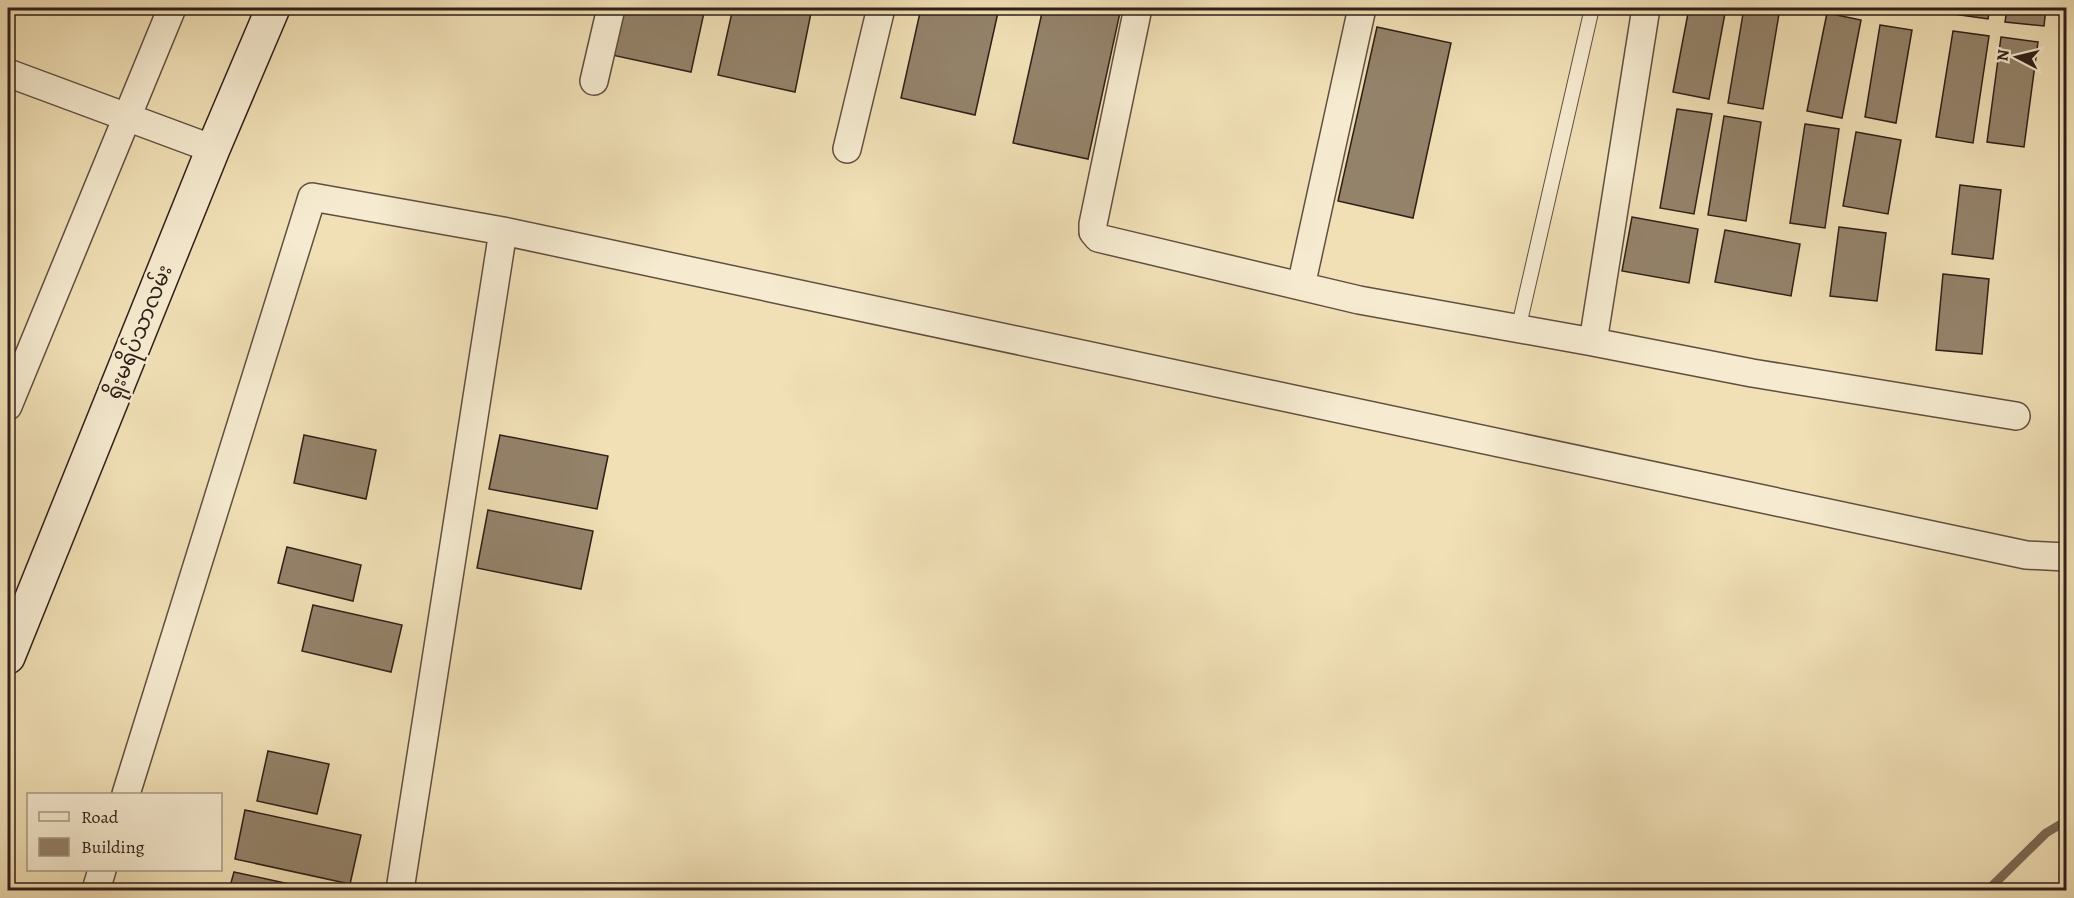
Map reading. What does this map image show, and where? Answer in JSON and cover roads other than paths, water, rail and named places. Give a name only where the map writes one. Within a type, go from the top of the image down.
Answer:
[{"type":"street","points":[[8,406],[125,117],[172,8]]},
{"type":"street","name":"ရိုးမရိပ်သာလမ်း","points":[[8,657],[213,149],[273,8]]},
{"type":"street","points":[[594,81],[611,8]]},
{"type":"street","points":[[847,149],[881,8]]},
{"type":"street","points":[[1138,8],[1093,224],[1093,232],[1098,238],[1131,248],[1359,300],[1752,373],[2016,416]]},
{"type":"street","points":[[1301,286],[1362,8]]},
{"type":"street","points":[[1593,342],[1646,8]]},
{"type":"street","points":[[8,73],[213,149]]},
{"type":"street","points":[[127,793],[312,197],[503,231],[2014,553],[2067,557]]},
{"type":"street","points":[[400,891],[503,231]]},
{"type":"street","points":[[96,891],[102,871]]},
{"type":"lane","points":[[1518,330],[1592,8]]},
{"type":"waterway","points":[[1988,890],[2046,833],[2066,821]]}]
